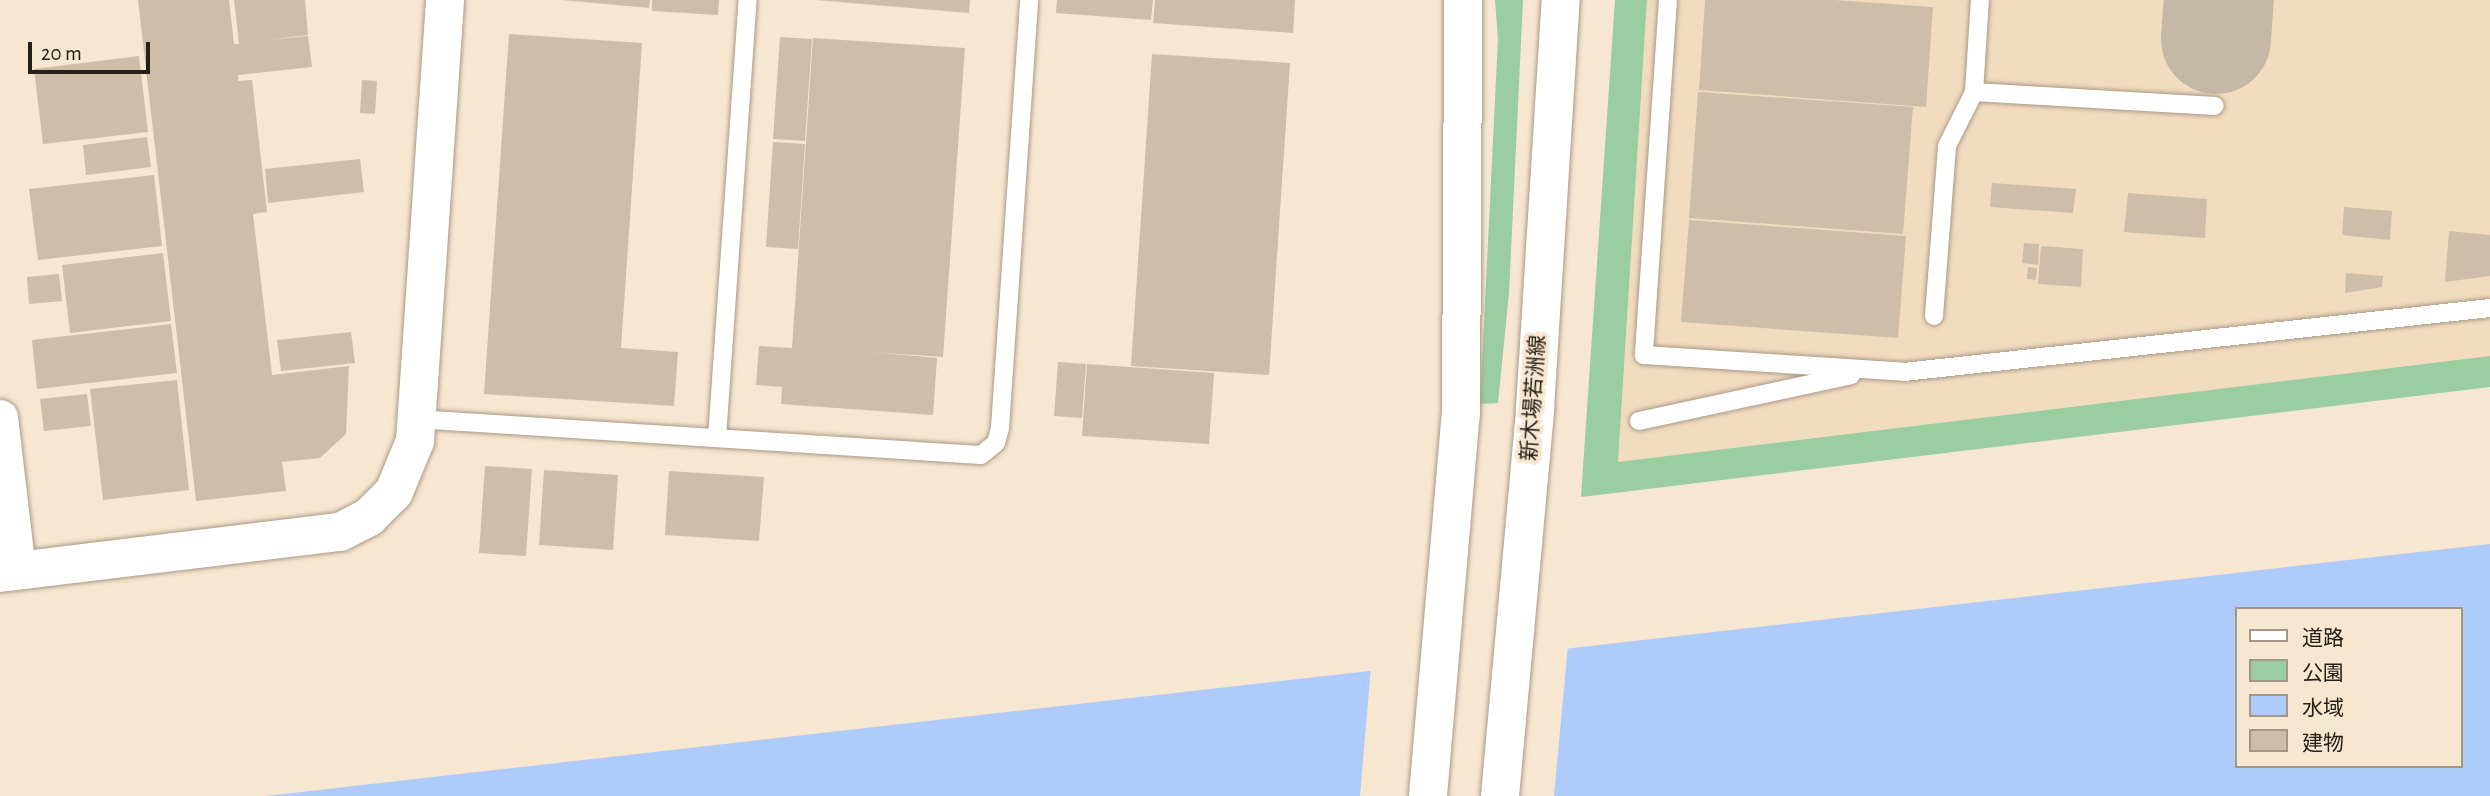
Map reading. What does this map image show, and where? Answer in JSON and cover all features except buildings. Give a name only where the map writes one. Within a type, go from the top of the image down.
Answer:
[{"type":"street","points":[[0,417],[9,572],[340,533],[369,517],[394,492],[410,462],[416,419],[445,0]]},
{"type":"street","points":[[1428,796],[1461,414],[1463,0]]},
{"type":"street","name":"新木場若洲線","points":[[1500,796],[1535,408],[1561,0]]},
{"type":"lane","points":[[717,438],[748,0]]},
{"type":"lane","points":[[416,419],[981,456],[996,443],[1029,0]]},
{"type":"lane","points":[[1668,0],[1643,355],[1904,372],[2490,308]]},
{"type":"lane","points":[[1934,316],[1947,146],[1974,92],[1980,0]]},
{"type":"lane","points":[[1974,92],[2215,106]]},
{"type":"lane","points":[[1639,421],[1874,370]]},
{"type":"shaded area","points":[[1647,0],[2490,0],[2490,356],[1618,462]]},
{"type":"green space","points":[[1495,0],[1523,0],[1509,293],[1498,403],[1480,404],[1498,39]]},
{"type":"green space","points":[[1615,0],[1647,0],[1618,462],[2490,356],[2490,387],[1581,497]]},
{"type":"water","points":[[2490,544],[2490,796],[266,796]]},
{"type":"pier","points":[[1568,645],[1554,796],[1360,796],[1371,667]]},
{"type":"taxiway","points":[[2216,39],[2219,0]]}]
